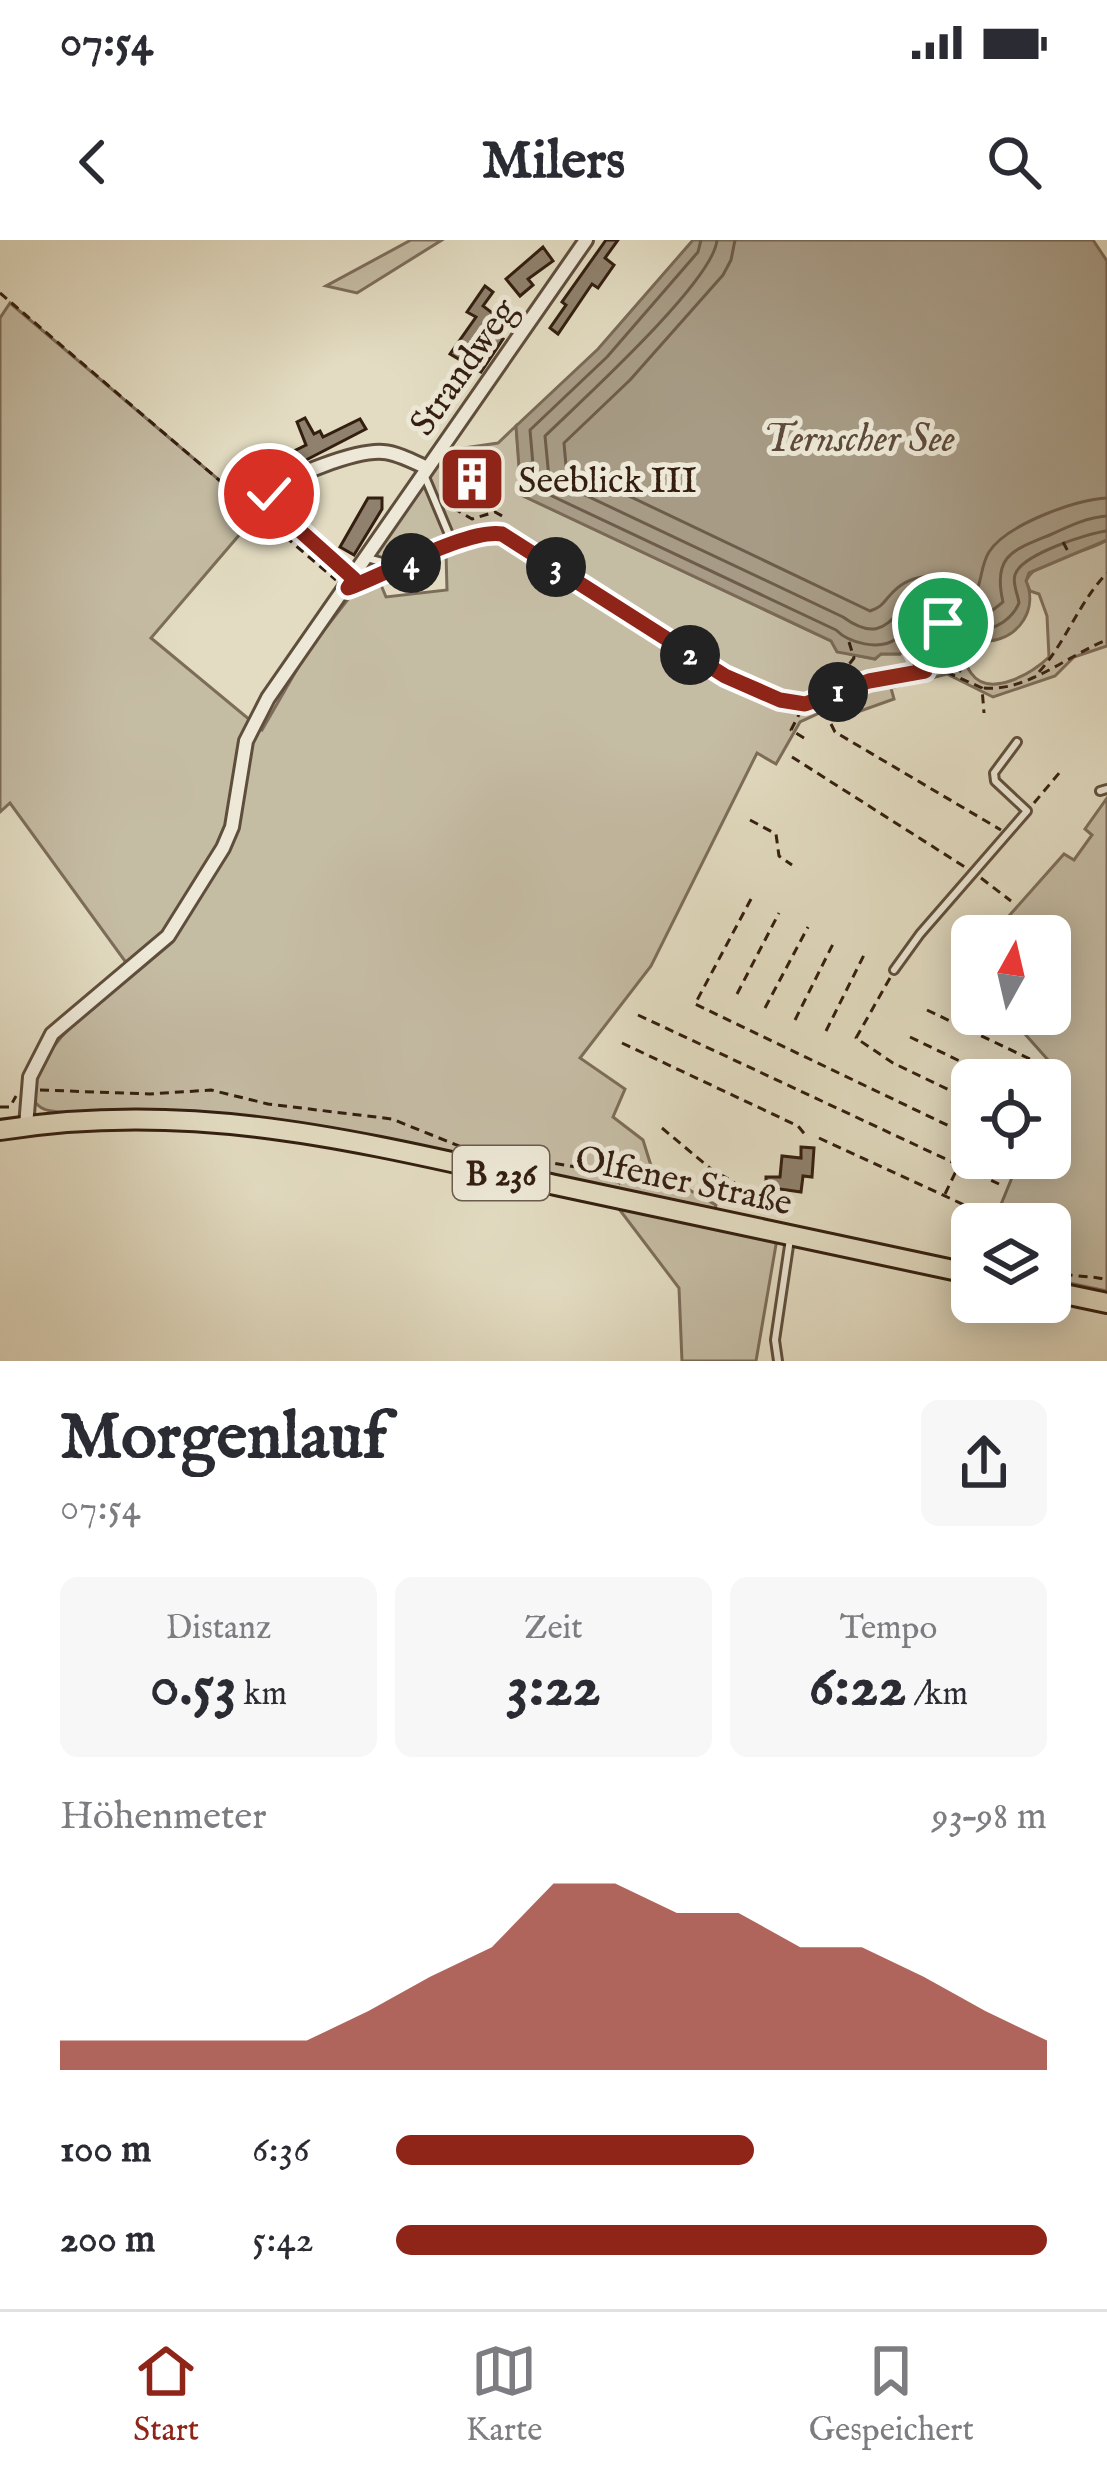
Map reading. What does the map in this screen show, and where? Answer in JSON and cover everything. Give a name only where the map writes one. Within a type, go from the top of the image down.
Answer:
[{"type":"main road","name":"Olfener Straße","points":[[26,1126],[127,1117],[232,1122],[350,1142],[951,1269]]},
{"type":"main road","name":"B 236","points":[[0,1130],[26,1126]]},
{"type":"main road","points":[[1071,1295],[1107,1303]]},
{"type":"street","name":"Strandweg","points":[[27,1090],[52,1034],[168,936],[201,886],[232,827],[242,755],[257,717],[586,240]]},
{"type":"street","name":"Strandweg","points":[[351,583],[268,502],[269,494],[297,477],[363,453],[394,454],[425,471]]},
{"type":"street","points":[[26,1126],[27,1090]]},
{"type":"lane","points":[[351,583],[383,575],[453,544],[425,471]]},
{"type":"lane","points":[[367,558],[382,562],[383,575]]},
{"type":"lane","points":[[894,970],[1027,811],[994,781],[994,773],[1017,742]]},
{"type":"lane","points":[[779,1361],[775,1340],[791,1235]]},
{"type":"path","points":[[0,292],[351,583]]},
{"type":"path","points":[[441,513],[471,496],[481,478]]},
{"type":"path","points":[[471,496],[483,498]]},
{"type":"path","points":[[453,508],[472,519],[495,512],[504,517]]},
{"type":"path","points":[[453,544],[489,532],[512,538],[725,676],[780,700],[805,704],[858,684],[925,671],[958,674],[982,688],[1005,688],[1107,640]]},
{"type":"path","points":[[1063,542],[1070,555]]},
{"type":"path","points":[[1037,673],[1107,573]]},
{"type":"path","points":[[925,671],[911,646],[936,622],[946,627],[966,663],[958,674]]},
{"type":"path","points":[[849,642],[854,658],[847,668],[858,684]]},
{"type":"path","points":[[880,668],[880,678]]},
{"type":"path","points":[[982,688],[984,713]]},
{"type":"path","points":[[803,738],[791,730],[805,704]]},
{"type":"path","points":[[831,724],[835,732],[1007,834]]},
{"type":"path","points":[[792,757],[1011,901]]},
{"type":"path","points":[[1027,811],[1060,772]]},
{"type":"path","points":[[750,820],[776,834],[779,856],[792,865]]},
{"type":"path","points":[[751,899],[695,1004],[951,1127]]},
{"type":"path","points":[[737,994],[779,913]]},
{"type":"path","points":[[765,1008],[808,927]]},
{"type":"path","points":[[796,1020],[835,940]]},
{"type":"path","points":[[826,1031],[864,955]]},
{"type":"path","points":[[894,970],[856,1038],[893,1063],[951,1091]]},
{"type":"path","points":[[927,1010],[1030,1059]]},
{"type":"path","points":[[638,1015],[951,1162]]},
{"type":"path","points":[[910,1037],[956,1059]]},
{"type":"path","points":[[622,1043],[798,1126],[807,1137]]},
{"type":"path","points":[[0,1107],[10,1106],[18,1091],[27,1090]]},
{"type":"path","points":[[662,1128],[734,1183]]},
{"type":"path","points":[[820,1138],[961,1203]]},
{"type":"path","points":[[945,1196],[953,1179]]},
{"type":"path","points":[[988,1179],[999,1184]]},
{"type":"path","points":[[1071,1275],[1107,1280]]},
{"type":"shaded area","points":[[411,240],[442,240],[357,293],[326,286]]},
{"type":"shaded area","points":[[10,303],[258,513],[151,638],[262,730],[307,652],[349,598],[381,585],[386,597],[447,590],[446,552],[489,535],[514,541],[685,657],[689,654],[498,529],[449,544],[444,537],[381,566],[382,573],[361,581],[358,577],[444,451],[498,443],[516,426],[522,495],[850,654],[875,659],[880,654],[900,654],[927,622],[943,622],[971,673],[989,684],[1011,681],[1049,657],[1047,616],[1039,594],[1030,591],[1026,581],[1032,573],[1050,561],[1107,540],[1107,646],[1074,657],[1055,676],[993,697],[947,674],[891,688],[894,699],[855,713],[848,700],[800,722],[776,764],[757,753],[651,966],[580,1058],[625,1089],[613,1117],[643,1140],[652,1169],[716,1205],[713,1215],[448,1154],[315,1129],[181,1111],[53,1111],[40,1107],[31,1097],[57,1042],[133,972],[10,803],[0,812],[0,318]]},
{"type":"shaded area","points":[[1107,798],[1107,1291],[1071,1283],[1071,1203],[1002,1203],[1011,1179],[1071,1179],[1071,1059],[1047,1059],[1026,1035],[1071,1035],[1071,915],[1010,915],[1064,854],[1074,860],[1092,835],[1085,829]]},
{"type":"shaded area","points":[[610,1197],[778,1233],[756,1361],[682,1361],[679,1288]]},
{"type":"water","name":"Ternscher See","points":[[693,240],[1093,240],[1107,261],[1107,540],[1029,573],[1028,611],[1010,634],[989,641],[959,641],[948,625],[932,621],[900,654],[881,654],[875,659],[837,652],[831,641],[521,495],[516,426],[598,349]]},
{"type":"building","points":[[606,240],[618,240],[605,258],[614,265],[598,288],[592,284],[558,334],[550,328],[566,305],[562,302]]},
{"type":"building","points":[[543,247],[553,261],[528,279],[533,285],[520,296],[506,279]]},
{"type":"building","points":[[485,286],[493,292],[483,306],[503,321],[494,334],[503,339],[481,372],[450,354],[476,317],[467,312]]},
{"type":"building","points":[[305,418],[314,434],[320,431],[323,437],[360,419],[366,429],[277,475],[275,471],[293,459],[290,453],[306,445],[297,422]]},
{"type":"building","points":[[368,498],[382,498],[382,509],[354,555],[340,547]]},
{"type":"building","points":[[801,1147],[814,1148],[812,1177],[803,1176],[801,1192],[766,1187],[766,1177],[780,1177],[782,1156],[801,1158]]},
{"type":"place","name":"Seeblick III","points":[[472,479]]},
{"type":"route","points":[[269,494],[268,502],[354,579],[348,588],[464,539],[489,532],[502,534],[725,676],[793,703],[805,704],[858,684],[925,671],[911,646],[930,623],[943,623]]}]
